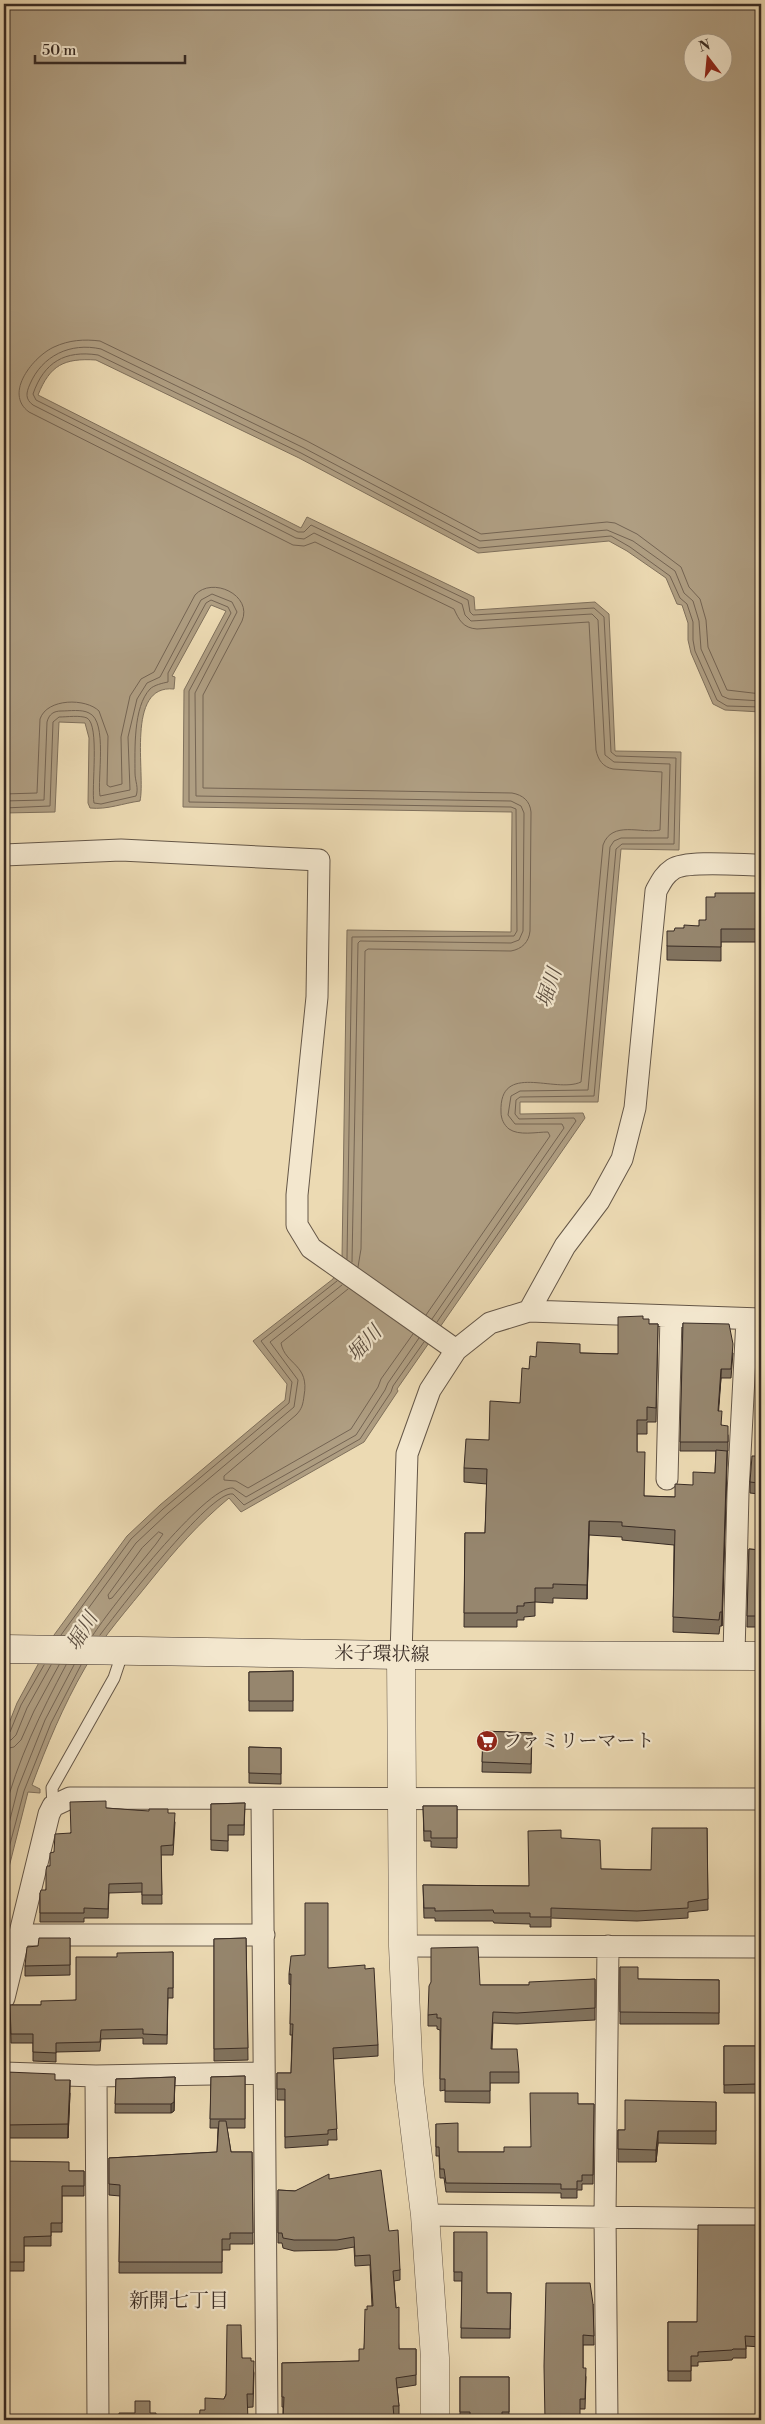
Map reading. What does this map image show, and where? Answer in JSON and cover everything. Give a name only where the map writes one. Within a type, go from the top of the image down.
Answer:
[{"type":"street","points":[[4,855],[121,850],[319,860],[317,997],[297,1195],[297,1225],[311,1248],[448,1344]]},
{"type":"street","points":[[529,1311],[565,1246],[599,1201],[622,1159],[635,1108],[656,891],[664,876],[674,868],[688,865],[761,866]]},
{"type":"street","points":[[436,2420],[435,2358],[425,2215],[409,2082],[403,1946],[402,1655],[407,1454],[448,1344],[490,1323],[529,1311],[754,1319],[738,1477],[734,1655]]},
{"type":"street","points":[[666,1479],[671,1316]]},
{"type":"street","name":"米子環状線","points":[[15,1650],[96,1649],[402,1655],[761,1656]]},
{"type":"street","points":[[4,1998],[49,1814],[53,1806],[70,1798],[761,1799]]},
{"type":"street","points":[[262,1799],[267,2420]]},
{"type":"street","points":[[20,1935],[264,1935]]},
{"type":"street","points":[[403,1946],[761,1947]]},
{"type":"street","points":[[607,2420],[605,2216],[608,1946]]},
{"type":"street","points":[[4,2073],[96,2076],[263,2073]]},
{"type":"street","points":[[96,2076],[98,2420]]},
{"type":"street","points":[[425,2215],[761,2219]]},
{"type":"lane","points":[[53,1806],[52,1788],[114,1678],[124,1650]]},
{"type":"water","name":"堀川","points":[[4,4],[761,4],[761,712],[725,710],[713,704],[691,653],[688,640],[688,623],[682,605],[677,604],[666,578],[609,541],[478,553],[299,458],[96,360],[75,360],[53,370],[38,395],[301,528],[307,517],[474,597],[475,610],[595,602],[609,614],[615,751],[681,752],[679,850],[621,849],[598,1102],[520,1102],[520,1114],[583,1113],[585,1118],[397,1389],[398,1391],[364,1442],[241,1512],[229,1498],[207,1517],[178,1547],[108,1634],[92,1656],[77,1682],[50,1740],[32,1785],[40,1789],[40,1793],[28,1792],[4,1887],[4,1736],[17,1703],[54,1635],[127,1536],[160,1505],[285,1400],[287,1384],[253,1341],[333,1279],[342,1258],[347,930],[511,932],[512,812],[183,807],[184,690],[226,611],[211,605],[172,676],[175,677],[174,689],[159,691],[149,701],[143,715],[140,752],[140,801],[109,807],[90,808],[88,803],[89,738],[85,723],[59,722],[55,812],[4,813]]},
{"type":"building","points":[[715,893],[761,893],[761,929],[721,929],[721,947],[667,946],[667,931],[674,931],[675,928],[684,928],[684,925],[699,926],[699,920],[706,920],[706,897],[715,897]]},
{"type":"building","points":[[643,1316],[643,1319],[649,1319],[649,1324],[658,1324],[656,1408],[647,1407],[647,1420],[637,1420],[637,1452],[645,1452],[644,1496],[675,1497],[675,1484],[693,1485],[693,1472],[715,1473],[716,1450],[727,1451],[722,1612],[720,1612],[719,1620],[673,1617],[675,1530],[622,1526],[622,1522],[589,1521],[587,1585],[553,1584],[553,1588],[535,1588],[535,1602],[524,1603],[524,1606],[517,1606],[517,1613],[464,1613],[465,1533],[485,1533],[487,1469],[464,1468],[466,1439],[489,1440],[490,1401],[520,1403],[522,1368],[529,1369],[530,1356],[536,1357],[537,1342],[580,1344],[580,1353],[618,1354],[618,1317]]},
{"type":"building","points":[[683,1323],[729,1324],[733,1344],[731,1369],[721,1369],[718,1411],[722,1411],[721,1425],[728,1426],[728,1442],[680,1442]]},
{"type":"building","points":[[761,1334],[761,1411],[760,1411]]},
{"type":"building","points":[[752,1456],[761,1456],[761,1517],[759,1517],[759,1483],[750,1482]]},
{"type":"building","points":[[749,1549],[761,1550],[761,1616],[747,1616]]},
{"type":"building","points":[[293,1671],[293,1701],[249,1701],[249,1672]]},
{"type":"building","points":[[483,1731],[532,1733],[531,1764],[482,1762]]},
{"type":"building","points":[[249,1747],[281,1748],[281,1774],[249,1773]]},
{"type":"building","points":[[106,1801],[106,1808],[149,1811],[149,1809],[168,1809],[168,1813],[175,1813],[173,1845],[161,1846],[162,1895],[142,1895],[142,1883],[109,1884],[108,1909],[84,1908],[84,1913],[40,1913],[40,1893],[41,1890],[46,1890],[46,1870],[47,1866],[50,1866],[50,1853],[54,1852],[55,1834],[71,1833],[70,1802]]},
{"type":"building","points":[[245,1803],[244,1825],[228,1825],[228,1841],[211,1840],[211,1804]]},
{"type":"building","points":[[423,1806],[457,1806],[457,1838],[431,1838],[431,1831],[424,1831]]},
{"type":"building","points":[[652,1828],[707,1828],[708,1899],[688,1902],[688,1908],[637,1911],[551,1908],[551,1917],[530,1917],[530,1913],[494,1913],[493,1910],[435,1911],[435,1908],[424,1908],[423,1885],[529,1886],[528,1831],[561,1830],[561,1838],[600,1840],[601,1869],[651,1870]]},
{"type":"building","points":[[305,1903],[328,1903],[328,1968],[365,1965],[365,1969],[374,1968],[378,2045],[333,2048],[337,2129],[328,2130],[328,2134],[285,2137],[285,2089],[277,2089],[277,2073],[291,2073],[293,2024],[290,2024],[291,1974],[289,1974],[291,1956],[305,1955]]},
{"type":"building","points":[[39,1938],[70,1938],[70,1965],[25,1966],[27,1947],[38,1946]]},
{"type":"building","points":[[246,1938],[248,2048],[214,2049],[214,1939]]},
{"type":"building","points":[[478,1947],[480,1985],[529,1985],[529,1982],[595,1979],[595,2008],[517,2013],[493,2012],[491,2049],[517,2049],[519,2072],[490,2072],[490,2091],[445,2091],[445,2079],[440,2079],[441,2018],[437,2018],[437,2014],[428,2015],[429,1986],[431,1982],[431,1948]]},
{"type":"building","points":[[173,1952],[173,1988],[168,1988],[167,2035],[143,2034],[143,2029],[101,2030],[100,2042],[56,2043],[56,2053],[33,2052],[33,2034],[11,2034],[10,2005],[41,2005],[41,2001],[76,2000],[76,1957],[117,1957],[117,1953]]},
{"type":"building","points":[[620,1967],[638,1967],[638,1979],[719,1980],[719,2013],[620,2012]]},
{"type":"building","points":[[724,2046],[756,2046],[756,2084],[724,2085]]},
{"type":"building","points":[[7,2072],[55,2074],[55,2080],[70,2080],[68,2124],[7,2125]]},
{"type":"building","points":[[245,2076],[245,2119],[210,2119],[211,2077]]},
{"type":"building","points":[[175,2077],[174,2102],[171,2104],[115,2104],[116,2079]]},
{"type":"building","points":[[530,2093],[578,2093],[578,2104],[594,2104],[593,2175],[582,2175],[582,2181],[577,2181],[577,2189],[561,2189],[561,2184],[446,2183],[444,2169],[440,2169],[439,2147],[436,2147],[436,2124],[458,2123],[458,2152],[504,2152],[504,2147],[531,2147]]},
{"type":"building","points":[[625,2100],[716,2102],[716,2131],[658,2131],[656,2150],[618,2149],[618,2130],[625,2130]]},
{"type":"building","points":[[219,2121],[226,2121],[231,2152],[252,2152],[253,2233],[230,2233],[230,2239],[222,2239],[222,2262],[119,2262],[120,2185],[109,2184],[109,2158],[217,2152]]},
{"type":"building","points":[[4,2161],[69,2162],[69,2171],[84,2171],[84,2186],[62,2186],[62,2223],[51,2223],[51,2236],[24,2237],[24,2262],[4,2262]]},
{"type":"building","points":[[381,2170],[389,2231],[398,2230],[400,2270],[393,2271],[396,2308],[399,2307],[399,2349],[416,2349],[416,2375],[396,2378],[399,2406],[393,2406],[394,2417],[374,2420],[283,2420],[282,2363],[359,2361],[359,2349],[364,2349],[365,2309],[367,2310],[367,2306],[373,2306],[370,2255],[355,2256],[354,2237],[337,2240],[294,2240],[283,2238],[282,2233],[278,2233],[278,2190],[295,2191],[329,2174],[329,2179]]},
{"type":"building","points":[[698,2225],[756,2225],[756,2264],[761,2264],[761,2337],[745,2336],[746,2349],[698,2352],[698,2356],[691,2356],[691,2371],[668,2371],[668,2322],[697,2322]]},
{"type":"building","points":[[454,2232],[487,2232],[487,2293],[511,2293],[510,2329],[461,2328],[462,2272],[454,2272]]},
{"type":"building","points":[[546,2283],[590,2283],[594,2336],[583,2335],[583,2368],[586,2368],[585,2399],[580,2399],[580,2420],[545,2420]]},
{"type":"building","points":[[227,2325],[241,2325],[242,2358],[251,2358],[251,2361],[254,2361],[253,2394],[247,2394],[248,2420],[199,2420],[200,2410],[205,2410],[205,2398],[224,2399],[226,2395]]},
{"type":"building","points":[[460,2377],[509,2377],[509,2412],[502,2412],[502,2420],[470,2420],[470,2412],[460,2412]]},
{"type":"building","points":[[135,2401],[150,2401],[150,2413],[156,2413],[156,2420],[119,2420],[119,2413],[135,2413]]},
{"type":"place","name":"ファミリーマート","points":[[487,1741]]},
{"type":"district","name":"新開七丁目","points":[[179,2301]]}]
